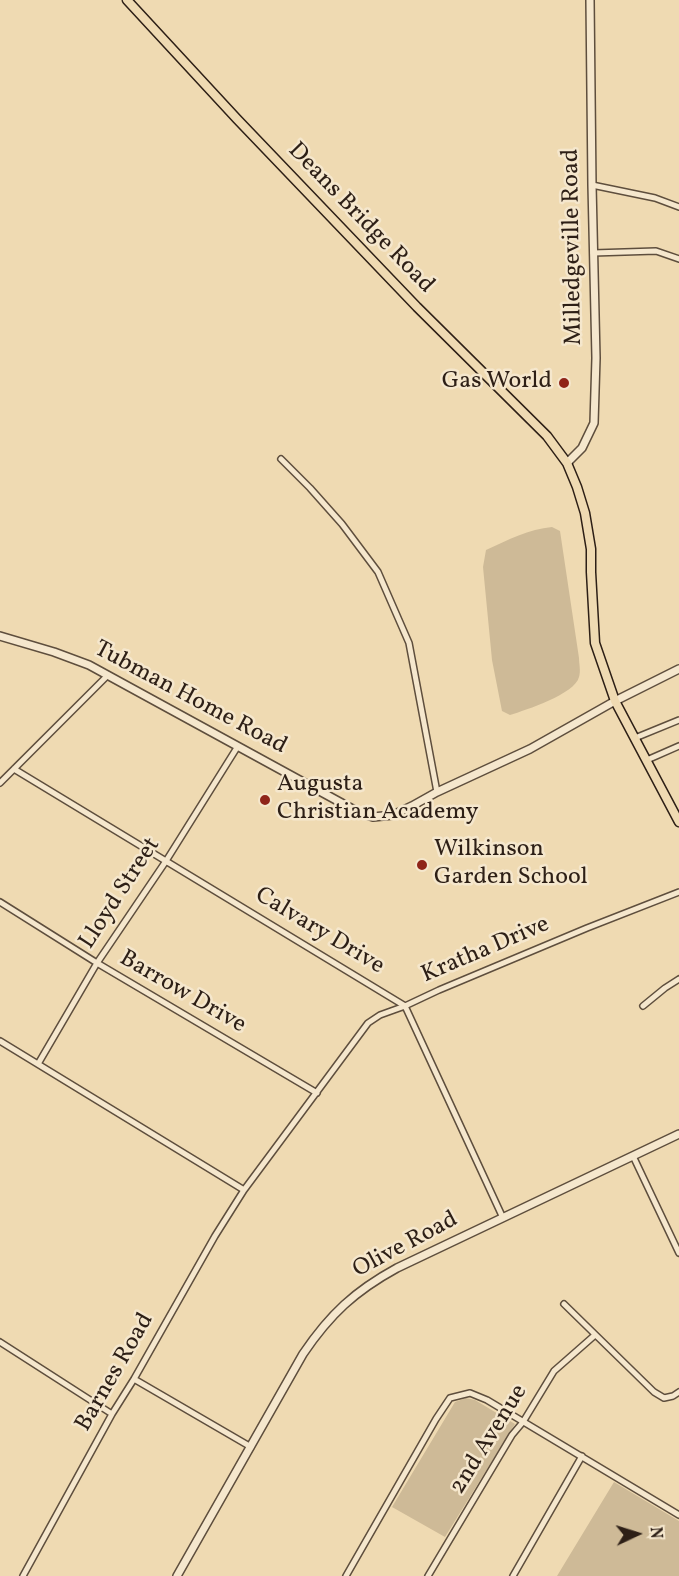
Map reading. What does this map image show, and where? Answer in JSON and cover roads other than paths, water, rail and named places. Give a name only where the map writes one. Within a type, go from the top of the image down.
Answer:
[{"type":"main road","name":"Deans Bridge Road","points":[[128,0],[409,300],[547,436],[567,463]]},
{"type":"main road","points":[[567,463],[585,513],[591,549],[595,643],[615,701],[679,822]]},
{"type":"street","name":"Milledgeville Road","points":[[567,463],[582,448],[594,423],[596,358],[590,0]]},
{"type":"street","points":[[592,185],[655,198],[679,207]]},
{"type":"street","points":[[593,253],[656,251],[679,259]]},
{"type":"street","points":[[281,459],[342,524],[378,572],[409,642],[437,792]]},
{"type":"street","name":"Tubman Home Road","points":[[0,636],[73,658],[358,812],[373,817],[393,815],[530,749],[615,701],[679,669]]},
{"type":"street","points":[[0,783],[108,675]]},
{"type":"street","points":[[635,738],[679,720]]},
{"type":"street","name":"Lloyd Street","points":[[38,1064],[97,963],[166,861],[238,746]]},
{"type":"street","points":[[647,760],[679,746]]},
{"type":"street","name":"Calvary Drive","points":[[14,769],[405,1006]]},
{"type":"street","name":"Kratha Drive","points":[[244,1190],[368,1023],[380,1015],[439,990],[679,892]]},
{"type":"street","name":"Barrow Drive","points":[[0,902],[97,963],[317,1093]]},
{"type":"street","points":[[643,1006],[679,979]]},
{"type":"street","points":[[405,1006],[503,1218]]},
{"type":"street","points":[[0,1041],[244,1190]]},
{"type":"street","name":"Olive Road","points":[[177,1576],[303,1354],[323,1326],[339,1309],[364,1288],[383,1276],[679,1134]]},
{"type":"street","points":[[633,1156],[679,1253]]},
{"type":"street","name":"Barnes Road","points":[[23,1576],[112,1414],[244,1190]]},
{"type":"street","points":[[564,1304],[654,1392],[664,1398],[679,1392]]},
{"type":"street","name":"2nd Avenue","points":[[429,1576],[512,1435],[523,1422],[554,1371],[595,1335]]},
{"type":"street","points":[[0,1342],[112,1414]]},
{"type":"street","points":[[134,1379],[251,1447]]},
{"type":"street","points":[[346,1576],[450,1398],[470,1393],[487,1400],[679,1515]]},
{"type":"street","points":[[513,1576],[582,1456]]},
{"type":"place","name":"Gas World","points":[[564,383]]},
{"type":"place","name":"Augusta Christian Academy","points":[[265,800]]},
{"type":"place","name":"Wilkinson Garden School","points":[[422,865]]}]
